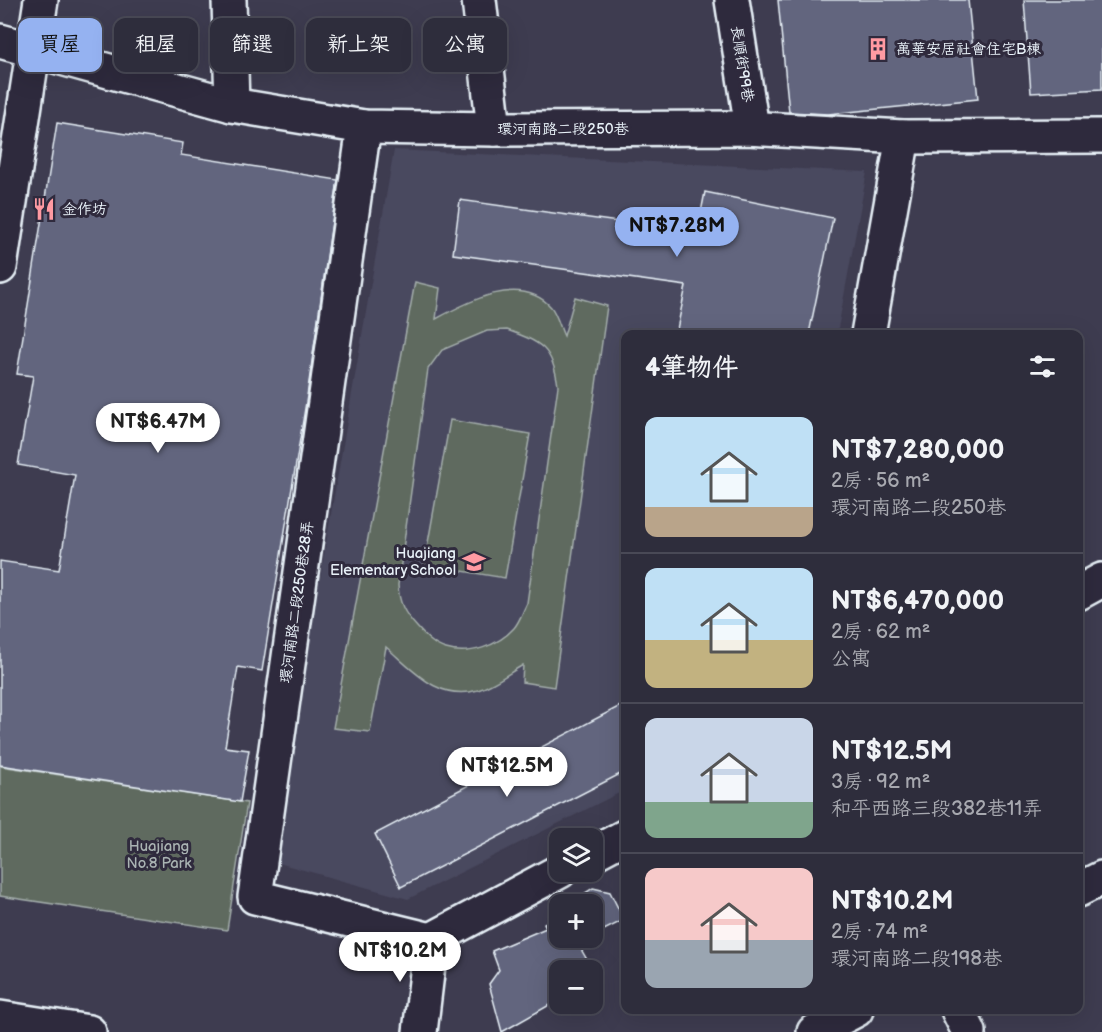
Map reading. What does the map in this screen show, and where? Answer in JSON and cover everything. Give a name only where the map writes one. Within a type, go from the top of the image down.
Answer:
[{"type":"street","points":[[38,18],[41,0]]},
{"type":"street","points":[[229,0],[232,105]]},
{"type":"street","points":[[478,0],[494,129]]},
{"type":"street","name":"長順街99巷","points":[[732,0],[752,128]]},
{"type":"street","name":"環河南路二段250巷","points":[[0,41],[18,46]]},
{"type":"street","name":"環河南路二段250巷","points":[[102,69],[232,105],[364,127],[752,128],[903,137],[1102,136]]},
{"type":"street","points":[[0,267],[31,72]]},
{"type":"street","name":"環河南路二段250巷28弄","points":[[364,127],[255,897],[431,940]]},
{"type":"street","points":[[869,330],[903,137]]},
{"type":"street","points":[[1083,590],[1102,580]]},
{"type":"street","points":[[603,848],[621,839]]},
{"type":"street","points":[[420,1032],[431,940],[549,877]]},
{"type":"street","points":[[1083,888],[1102,878]]},
{"type":"street","points":[[814,1032],[848,1014]]},
{"type":"street","points":[[960,1014],[969,1032]]},
{"type":"street","points":[[0,1018],[89,1032]]},
{"type":"shaded area","name":"Huajiang Elementary School","points":[[394,150],[867,172],[838,330],[621,330],[621,792],[408,899],[271,861]]},
{"type":"green space","points":[[415,282],[440,288],[436,319],[463,305],[494,294],[509,291],[524,292],[538,297],[553,310],[564,336],[575,297],[607,306],[554,687],[522,682],[523,665],[484,688],[464,693],[451,692],[427,682],[386,647],[370,732],[333,728]],"holes":[[[507,330],[529,338],[543,348],[553,363],[558,386],[527,603],[516,625],[500,640],[483,648],[455,651],[438,646],[420,630],[403,608],[398,585],[428,369],[442,350],[487,331]]]},
{"type":"green space","points":[[450,420],[530,434],[505,578],[424,565]]},
{"type":"green space","name":"Huajiang No.8 Park","points":[[0,766],[247,803],[227,930],[0,896]]},
{"type":"building","name":"萬華安居社會住宅B棟","points":[[778,0],[968,0],[978,99],[828,114],[789,112]]},
{"type":"building","points":[[1024,0],[1102,0],[1102,89],[1031,93]]},
{"type":"building","points":[[57,123],[183,143],[181,155],[338,180],[307,396],[262,671],[238,667],[225,747],[249,750],[240,802],[0,765],[0,561],[59,570],[75,475],[18,465],[33,376],[17,374]]},
{"type":"building","points":[[705,192],[833,218],[810,330],[677,330],[686,286],[453,254],[460,200],[697,233]]},
{"type":"building","points":[[621,706],[621,774],[401,887],[375,834]]},
{"type":"building","points":[[593,888],[610,892],[621,914],[621,922],[603,930],[603,894],[584,894]]},
{"type":"building","points":[[549,920],[549,948],[580,948],[587,960],[549,960],[549,1005],[502,1032],[489,984],[499,970],[492,951],[546,928],[544,923]]},
{"type":"place","name":"萬華安居社會住宅B棟","points":[[878,49]]},
{"type":"place","name":"金作坊","points":[[44,209]]},
{"type":"place","name":"Huajiang Elementary School","points":[[474,562]]}]
